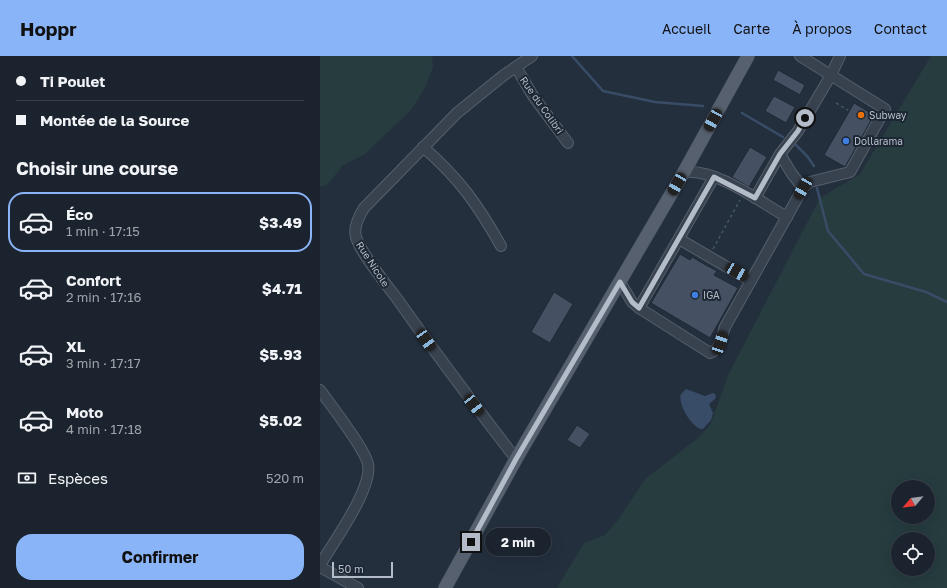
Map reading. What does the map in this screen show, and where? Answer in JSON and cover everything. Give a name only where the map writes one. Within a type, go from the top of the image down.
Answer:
[{"type":"main road","points":[[445,588],[516,459],[684,172],[748,56]]},
{"type":"street","name":"Rue Nicole","points":[[516,459],[444,365],[381,277],[356,237],[355,231],[357,222],[364,208],[423,147],[466,105],[532,56]]},
{"type":"street","points":[[620,282],[632,302],[639,308],[710,353],[712,353],[720,343],[725,327],[803,188],[810,182],[850,172],[885,109],[800,56]]},
{"type":"street","points":[[755,198],[780,154],[798,131],[831,75],[840,56]]},
{"type":"street","name":"Rue du Colibri","points":[[516,67],[533,96],[568,143]]},
{"type":"street","points":[[423,147],[454,175],[481,213],[501,246]]},
{"type":"street","points":[[780,154],[792,174],[803,188]]},
{"type":"street","points":[[684,172],[699,172],[714,177],[755,198],[787,217]]},
{"type":"street","points":[[639,308],[714,177]]},
{"type":"street","points":[[679,239],[751,281]]},
{"type":"street","points":[[320,390],[361,449],[368,462],[368,479],[359,499],[320,566],[358,588]]},
{"type":"path","points":[[836,103],[848,110]]},
{"type":"path","points":[[712,251],[744,192]]},
{"type":"green space","points":[[320,56],[432,56],[433,67],[425,88],[411,110],[364,155],[343,165],[328,184],[320,187]]},
{"type":"green space","points":[[931,56],[947,56],[947,588],[557,588],[584,543],[605,535],[618,520],[645,479],[698,438],[710,425],[729,373],[820,198],[860,174]]},
{"type":"water","points":[[686,389],[705,396],[713,393],[716,395],[715,399],[709,404],[713,413],[711,420],[703,429],[699,428],[691,421],[681,403],[681,394]]},
{"type":"building","points":[[778,70],[805,85],[800,95],[773,80]]},
{"type":"building","points":[[774,96],[795,107],[786,123],[765,111]]},
{"type":"building","name":"Dollarama","points":[[854,103],[874,115],[845,167],[824,155]]},
{"type":"building","points":[[750,147],[767,157],[749,187],[732,177]]},
{"type":"building","name":"IGA","points":[[680,254],[690,260],[692,257],[717,271],[714,275],[738,288],[710,338],[651,303]]},
{"type":"building","points":[[554,292],[573,304],[550,343],[531,332]]},
{"type":"building","points":[[577,425],[590,434],[580,448],[567,440]]},
{"type":"waterway","points":[[572,56],[603,91],[655,102],[703,106]]},
{"type":"waterway","points":[[742,113],[783,137]]},
{"type":"waterway","points":[[796,145],[814,166]]},
{"type":"waterway","points":[[817,188],[828,231],[864,274],[926,292],[947,302]]},
{"type":"place","name":"Subway","points":[[861,115]]},
{"type":"place","name":"Dollarama","points":[[846,141]]},
{"type":"place","name":"IGA","points":[[695,295]]},
{"type":"route","points":[[471,542],[516,459],[620,282],[632,302],[639,308],[714,177],[755,198],[780,154],[798,131],[805,118]]}]
